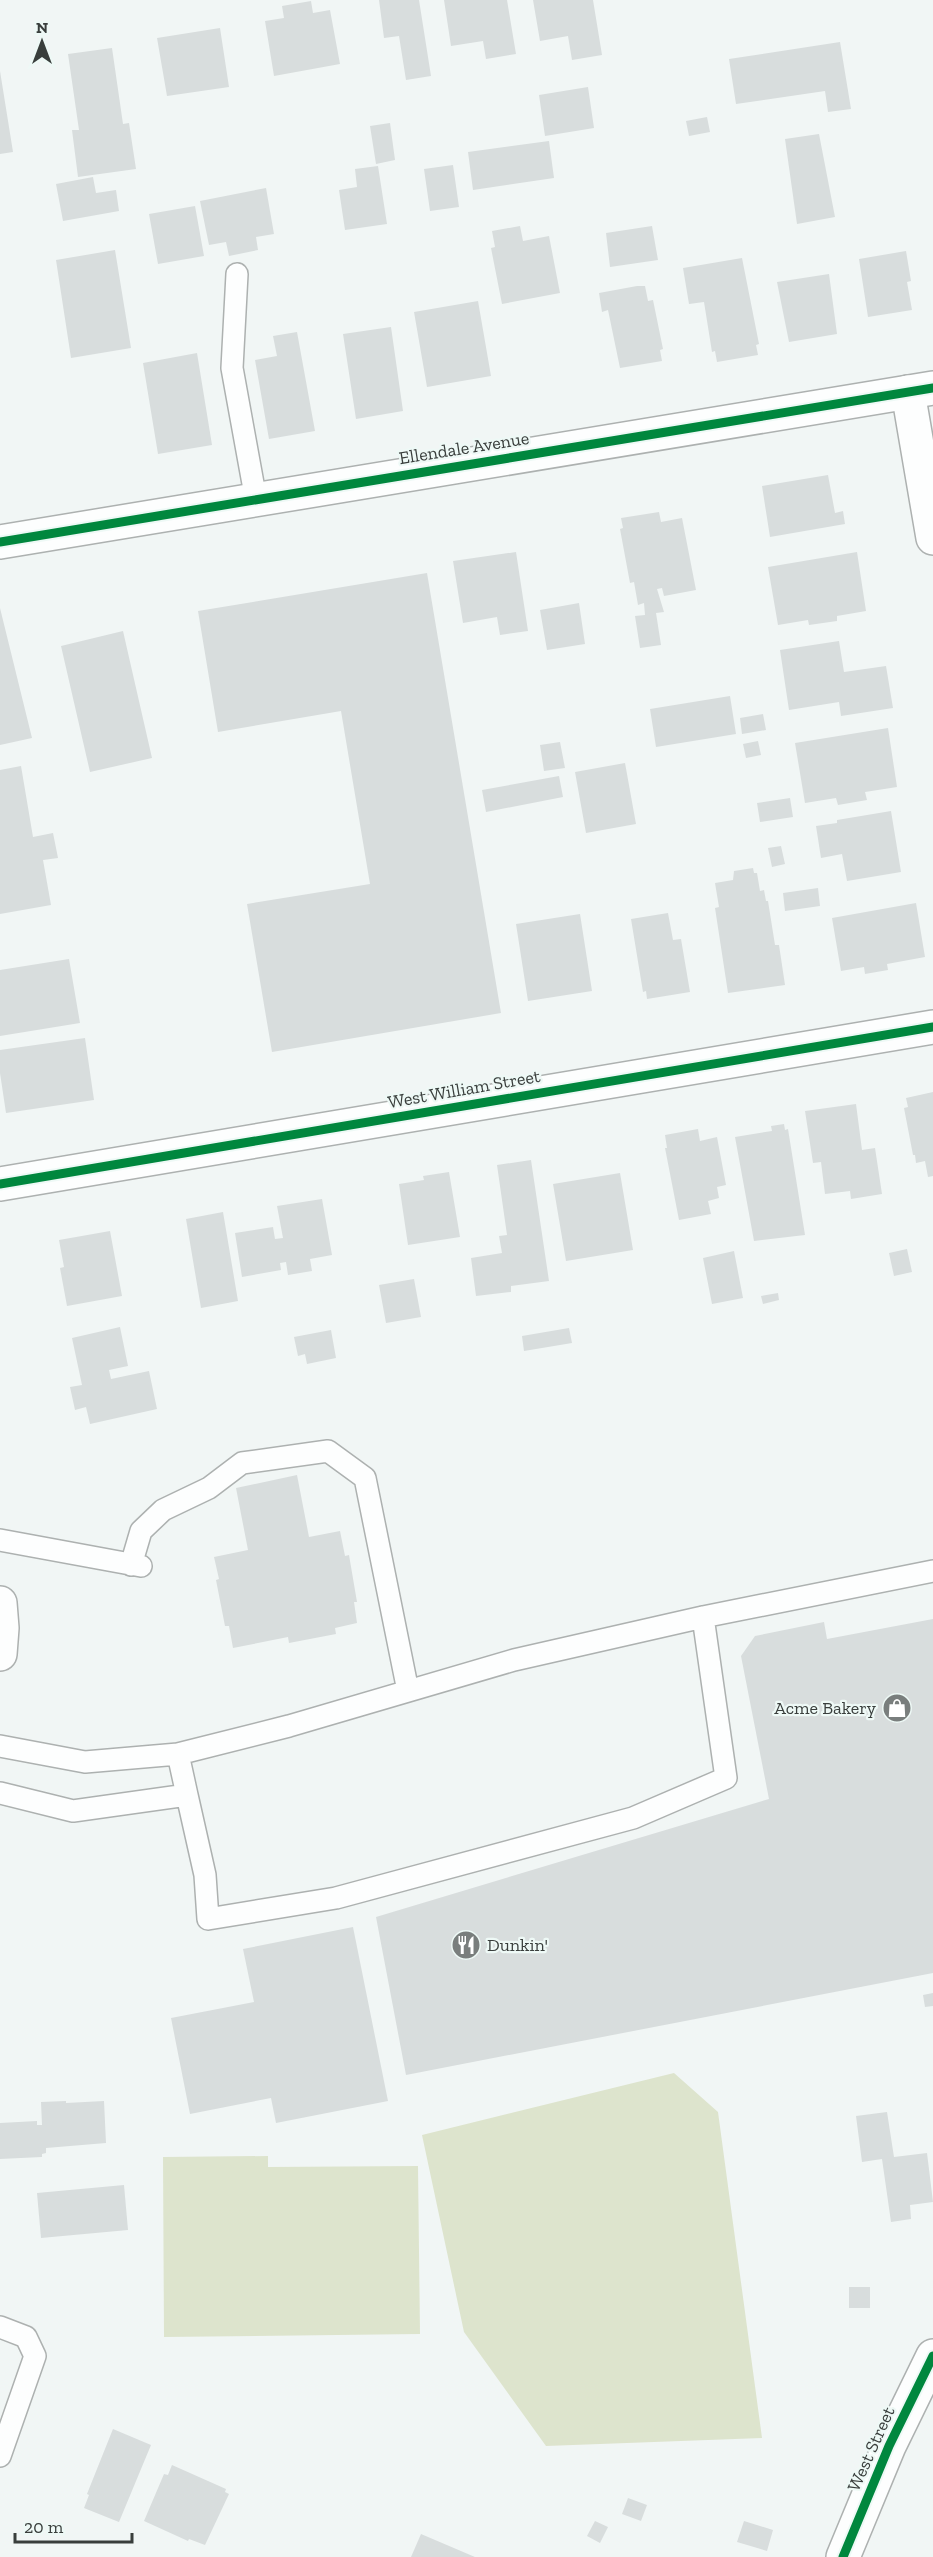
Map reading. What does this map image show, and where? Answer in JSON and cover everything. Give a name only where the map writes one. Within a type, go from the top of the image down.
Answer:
[{"type":"street","name":"Ellendale Avenue","points":[[0,542],[921,390]]},
{"type":"street","points":[[921,390],[933,538]]},
{"type":"street","name":"West William Street","points":[[0,1184],[933,1027]]},
{"type":"street","points":[[0,1603],[2,1628],[0,1654]]},
{"type":"street","name":"West Street","points":[[843,2557],[889,2446],[933,2356]]},
{"type":"lane","points":[[237,274],[232,368],[256,500]]},
{"type":"lane","points":[[0,1540],[136,1565],[141,1531],[163,1510],[209,1488],[242,1463],[328,1451],[365,1478],[408,1691]]},
{"type":"lane","points":[[0,1746],[85,1762],[178,1754],[289,1726],[514,1660],[703,1617],[933,1571]]},
{"type":"lane","points":[[178,1754],[205,1875],[208,1919],[336,1898],[633,1818],[726,1778],[703,1617]]},
{"type":"lane","points":[[0,1793],[73,1811],[187,1795]]},
{"type":"lane","points":[[0,2327],[26,2337],[35,2356],[0,2456]]},
{"type":"green space","points":[[674,2073],[718,2112],[762,2438],[546,2446],[464,2332],[422,2135]]},
{"type":"green space","points":[[268,2156],[268,2167],[418,2166],[420,2334],[164,2337],[163,2157]]},
{"type":"building","points":[[379,0],[419,0],[431,76],[406,80],[399,36],[384,38]]},
{"type":"building","points":[[444,0],[507,0],[516,54],[486,59],[483,41],[451,46]]},
{"type":"building","points":[[533,0],[593,0],[602,55],[572,60],[568,36],[540,41]]},
{"type":"building","points":[[311,1],[313,13],[330,10],[340,64],[274,76],[265,21],[284,18],[282,6]]},
{"type":"building","points":[[220,28],[229,87],[167,96],[157,38]]},
{"type":"building","points":[[840,42],[851,109],[828,112],[825,91],[736,104],[729,59]]},
{"type":"building","points":[[112,48],[123,124],[129,123],[136,169],[78,177],[72,130],[79,130],[68,54]]},
{"type":"building","points":[[0,71],[13,152],[0,154]]},
{"type":"building","points":[[588,87],[594,128],[545,136],[539,95]]},
{"type":"building","points":[[707,117],[710,132],[689,136],[686,121]]},
{"type":"building","points":[[390,123],[395,160],[376,164],[370,126]]},
{"type":"building","points":[[819,134],[835,217],[797,224],[785,139]]},
{"type":"building","points":[[549,141],[554,178],[473,190],[468,152]]},
{"type":"building","points":[[453,165],[459,207],[430,211],[424,169]]},
{"type":"building","points":[[378,166],[387,224],[345,230],[339,190],[357,187],[355,169]]},
{"type":"building","points":[[93,177],[96,193],[116,190],[119,211],[63,221],[56,184]]},
{"type":"building","points":[[266,188],[274,234],[256,237],[258,250],[229,256],[226,242],[209,245],[200,201]]},
{"type":"building","points":[[195,206],[204,256],[158,264],[149,214]]},
{"type":"building","points":[[520,226],[523,241],[549,236],[560,293],[502,304],[491,248],[495,247],[492,231]]},
{"type":"building","points":[[652,226],[658,260],[610,267],[606,233]]},
{"type":"building","points":[[115,250],[131,348],[71,358],[56,260]]},
{"type":"building","points":[[906,251],[911,281],[907,282],[912,310],[868,317],[859,259]]},
{"type":"building","points":[[742,258],[759,344],[756,345],[758,355],[717,362],[715,351],[712,352],[704,302],[689,304],[683,268]]},
{"type":"building","points":[[829,274],[837,334],[789,342],[777,282]]},
{"type":"building","points":[[645,286],[648,301],[653,300],[663,349],[660,350],[662,361],[620,368],[608,310],[602,312],[599,293]]},
{"type":"building","points":[[478,301],[491,376],[427,387],[414,312]]},
{"type":"building","points":[[391,327],[403,411],[356,419],[343,334]]},
{"type":"building","points":[[297,332],[315,431],[269,439],[255,360],[277,356],[273,336]]},
{"type":"building","points":[[197,353],[212,445],[158,454],[143,363]]},
{"type":"building","points":[[828,475],[835,513],[843,511],[845,524],[770,537],[762,486]]},
{"type":"building","points":[[659,512],[661,522],[682,518],[696,590],[664,596],[662,588],[657,589],[664,612],[656,613],[661,645],[640,648],[635,616],[645,615],[644,603],[638,605],[634,582],[630,583],[620,529],[623,528],[621,518]]},
{"type":"building","points":[[516,552],[528,631],[500,635],[497,617],[463,623],[453,561]]},
{"type":"building","points":[[857,552],[866,611],[837,616],[837,621],[809,625],[808,620],[778,625],[768,567]]},
{"type":"building","points":[[427,573],[501,1013],[272,1052],[247,904],[370,884],[341,711],[218,732],[198,611]]},
{"type":"building","points":[[579,603],[585,644],[547,650],[540,610]]},
{"type":"building","points":[[0,608],[32,738],[0,745]]},
{"type":"building","points":[[123,631],[152,758],[90,772],[61,646]]},
{"type":"building","points":[[839,641],[844,672],[886,666],[893,708],[841,716],[839,702],[789,710],[780,650]]},
{"type":"building","points":[[730,696],[736,734],[656,747],[650,709]]},
{"type":"building","points":[[763,714],[766,730],[742,734],[740,718]]},
{"type":"building","points":[[888,728],[897,787],[865,792],[867,800],[838,805],[836,798],[805,803],[795,743]]},
{"type":"building","points":[[758,741],[761,755],[746,758],[743,744]]},
{"type":"building","points":[[560,742],[565,768],[544,771],[540,745]]},
{"type":"building","points":[[625,763],[636,824],[586,833],[575,772]]},
{"type":"building","points":[[21,766],[33,837],[53,833],[58,858],[43,860],[51,905],[0,914],[0,770]]},
{"type":"building","points":[[559,776],[563,797],[486,812],[482,790]]},
{"type":"building","points":[[790,798],[793,817],[760,822],[757,803]]},
{"type":"building","points":[[891,811],[901,872],[847,881],[842,854],[821,858],[816,826]]},
{"type":"building","points":[[781,846],[785,864],[772,867],[768,848]]},
{"type":"building","points":[[753,868],[754,873],[757,873],[760,891],[764,890],[766,901],[768,901],[775,945],[779,945],[785,985],[728,993],[715,908],[719,907],[715,883],[733,880],[734,871]]},
{"type":"building","points":[[818,888],[820,906],[785,911],[783,893]]},
{"type":"building","points":[[916,903],[925,957],[887,964],[888,970],[865,974],[864,967],[841,971],[832,918]]},
{"type":"building","points":[[668,913],[673,940],[681,939],[690,992],[647,999],[646,991],[643,992],[631,919]]},
{"type":"building","points":[[580,914],[592,991],[528,1001],[516,924]]},
{"type":"building","points":[[69,959],[80,1023],[0,1036],[0,970]]},
{"type":"building","points":[[85,1038],[94,1100],[6,1113],[0,1073],[0,1050]]},
{"type":"building","points":[[933,1092],[933,1176],[928,1177],[925,1161],[916,1163],[915,1155],[913,1155],[904,1108],[908,1107],[906,1098]]},
{"type":"building","points":[[856,1104],[862,1150],[875,1148],[882,1194],[851,1199],[850,1191],[825,1194],[821,1162],[813,1163],[805,1111]]},
{"type":"building","points":[[784,1124],[785,1130],[788,1129],[805,1235],[754,1241],[735,1137],[772,1131],[771,1126]]},
{"type":"building","points":[[698,1129],[700,1141],[717,1137],[726,1185],[717,1187],[719,1198],[708,1201],[711,1214],[679,1220],[665,1148],[667,1148],[665,1135]]},
{"type":"building","points":[[531,1160],[549,1281],[511,1286],[511,1292],[476,1296],[471,1258],[502,1253],[499,1236],[507,1235],[497,1165]]},
{"type":"building","points":[[449,1172],[460,1237],[408,1245],[399,1184],[424,1180],[423,1176]]},
{"type":"building","points":[[620,1173],[633,1250],[566,1261],[553,1184]]},
{"type":"building","points":[[322,1199],[332,1255],[310,1259],[312,1271],[288,1275],[286,1262],[280,1263],[281,1270],[242,1277],[235,1233],[273,1227],[275,1239],[283,1238],[277,1206]]},
{"type":"building","points":[[223,1212],[238,1301],[201,1308],[186,1219]]},
{"type":"building","points":[[110,1231],[122,1296],[67,1306],[60,1268],[64,1267],[59,1240]]},
{"type":"building","points":[[907,1249],[912,1272],[894,1276],[889,1253]]},
{"type":"building","points":[[734,1251],[743,1298],[712,1304],[703,1258]]},
{"type":"building","points":[[414,1279],[421,1317],[386,1323],[379,1285]]},
{"type":"building","points":[[778,1293],[779,1300],[763,1304],[761,1296]]},
{"type":"building","points":[[120,1327],[128,1366],[109,1370],[111,1379],[149,1371],[157,1409],[90,1424],[86,1407],[75,1410],[70,1387],[82,1385],[72,1338]]},
{"type":"building","points":[[569,1328],[572,1343],[524,1351],[522,1336]]},
{"type":"building","points":[[331,1330],[336,1358],[307,1364],[305,1354],[298,1356],[294,1337]]},
{"type":"building","points":[[297,1475],[309,1537],[340,1531],[345,1556],[349,1555],[357,1602],[354,1602],[357,1623],[335,1628],[336,1634],[289,1643],[288,1637],[233,1648],[229,1626],[225,1626],[214,1557],[248,1550],[236,1488]]},
{"type":"building","points":[[933,1619],[933,1973],[406,2075],[376,1917],[769,1799],[741,1656],[755,1636],[824,1622],[827,1639]]},
{"type":"building","points":[[353,1927],[388,2101],[276,2123],[271,2098],[190,2114],[171,2018],[254,2002],[243,1949]]},
{"type":"building","points":[[933,1993],[933,2006],[925,2007],[923,1995]]},
{"type":"building","points":[[66,2101],[66,2103],[104,2101],[106,2143],[46,2148],[46,2153],[42,2154],[42,2157],[0,2159],[0,2123],[37,2121],[37,2125],[42,2125],[41,2102]]},
{"type":"building","points":[[887,2112],[894,2157],[927,2153],[933,2202],[910,2205],[911,2219],[891,2222],[882,2159],[862,2162],[856,2116]]},
{"type":"building","points":[[124,2185],[128,2230],[41,2238],[37,2193]]},
{"type":"building","points":[[849,2287],[870,2287],[870,2308],[849,2308]]},
{"type":"building","points":[[113,2429],[151,2445],[119,2522],[84,2508],[89,2495],[87,2494]]},
{"type":"building","points":[[172,2465],[226,2489],[225,2492],[229,2494],[205,2545],[189,2539],[188,2541],[144,2521],[164,2474],[168,2475]]},
{"type":"building","points":[[628,2498],[647,2505],[641,2521],[622,2514]]},
{"type":"building","points":[[595,2521],[608,2527],[600,2543],[587,2536]]},
{"type":"building","points":[[744,2521],[773,2530],[767,2551],[737,2542]]},
{"type":"building","points":[[421,2534],[475,2557],[411,2557]]},
{"type":"cycle path","points":[[0,542],[933,388]]},
{"type":"cycle path","points":[[0,1184],[933,1027]]},
{"type":"cycle path","points":[[843,2557],[889,2446],[933,2356]]},
{"type":"place","name":"Acme Bakery","points":[[897,1708]]},
{"type":"place","name":"Dunkin'","points":[[466,1945]]}]
